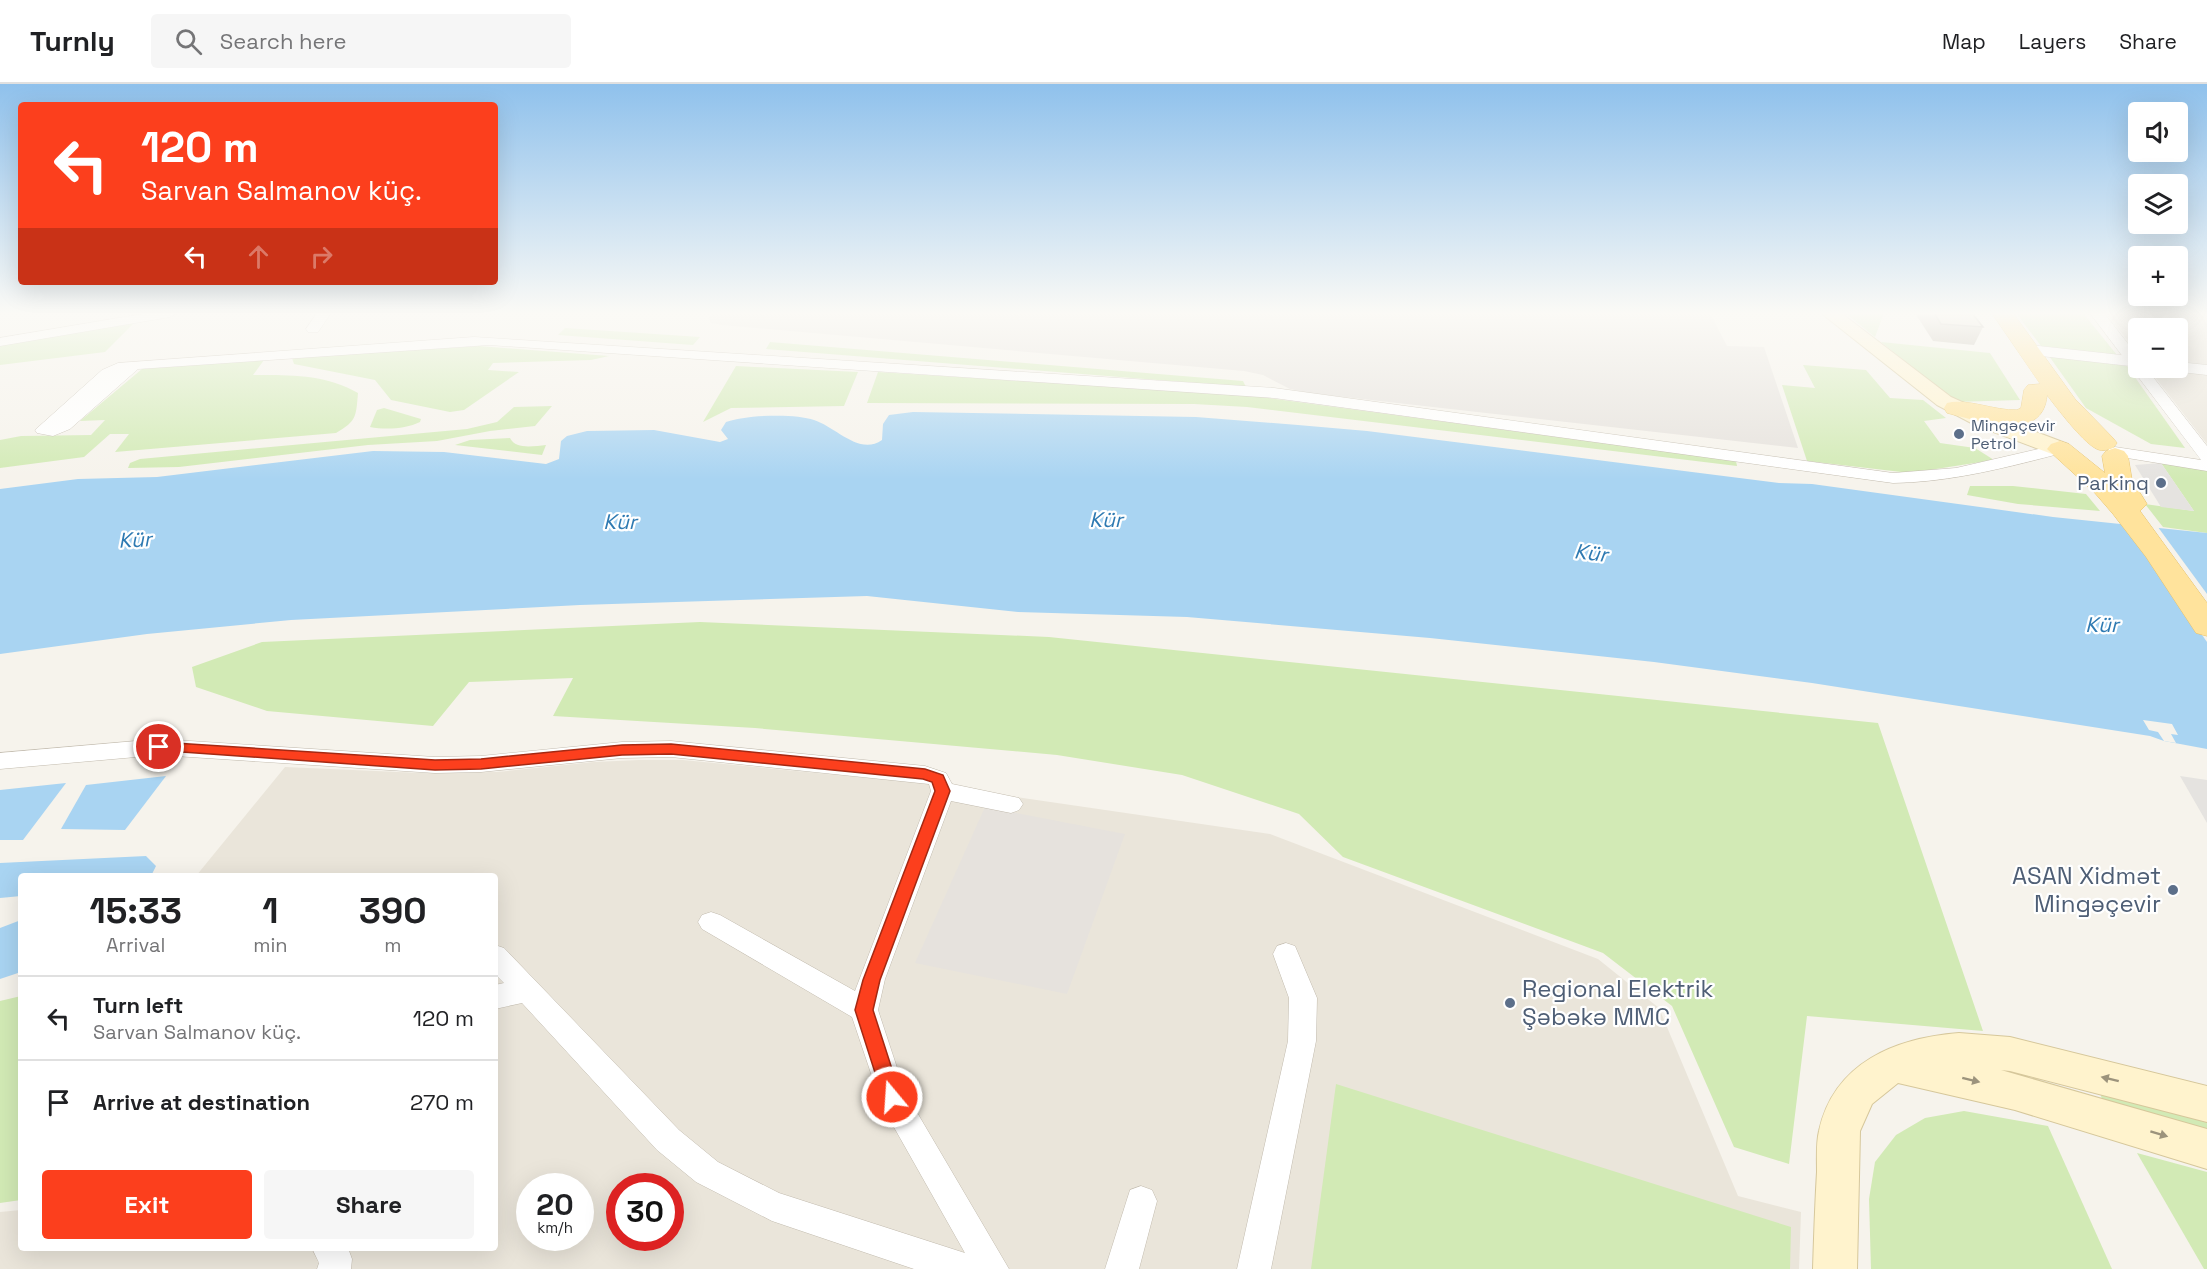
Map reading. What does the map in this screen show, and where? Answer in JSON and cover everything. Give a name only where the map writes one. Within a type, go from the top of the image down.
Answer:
[{"type":"main road","points":[[1900,368],[1934,395],[1956,408],[2059,440],[2077,434],[2112,450]]},
{"type":"main road","points":[[2021,368],[2036,390],[2059,440],[2084,466],[2126,502],[2207,605]]},
{"type":"main road","points":[[2042,368],[2073,412],[2112,450],[2126,502],[2207,626]]},
{"type":"main road","points":[[1956,408],[1996,416],[2024,416],[2030,413],[2036,390]]},
{"type":"main road","points":[[1835,1269],[1839,1131],[1858,1091],[1872,1078],[1893,1065],[1935,1052],[1959,1050],[2010,1054],[2207,1104]]},
{"type":"main road","points":[[1893,1065],[1950,1075],[2008,1089],[2207,1149]]},
{"type":"street","points":[[116,368],[43,430],[53,430],[64,426],[130,368]]},
{"type":"street","points":[[901,368],[1274,393],[1893,478],[1943,475],[1995,465],[2059,440]]},
{"type":"street","points":[[2191,368],[2207,370]]},
{"type":"street","points":[[2149,378],[2207,457]]},
{"type":"street","points":[[2112,450],[2207,466]]},
{"type":"street","points":[[0,760],[159,747],[447,765],[481,764],[622,750],[671,749],[925,774],[938,779],[943,791],[872,980],[864,1010],[892,1097],[992,1269]]},
{"type":"street","points":[[943,791],[1011,804]]},
{"type":"street","points":[[711,922],[864,1010]]},
{"type":"street","points":[[1254,1269],[1302,1041],[1303,998],[1286,954]]},
{"type":"street","points":[[498,959],[668,1140],[707,1172],[772,1206],[958,1268]]},
{"type":"street","points":[[498,996],[528,990]]},
{"type":"street","points":[[1122,1269],[1142,1201]]},
{"type":"street","points":[[330,1251],[336,1259],[334,1269]]},
{"type":"shaded area","points":[[1213,368],[1771,368],[1798,448],[1309,393],[1290,389],[1263,375]]},
{"type":"shaded area","points":[[2188,372],[2207,374],[2207,444],[2156,378],[2188,378]]},
{"type":"shaded area","name":"Parkinq","points":[[2161,463],[2194,511],[2161,507],[2135,465]]},
{"type":"shaded area","points":[[683,760],[921,783],[1270,834],[1598,959],[1659,1008],[1738,1196],[1801,1212],[1799,1269],[0,1269],[0,1212],[18,1210],[18,1251],[498,1251],[498,873],[198,873],[285,767],[421,773],[497,772],[594,762]]},
{"type":"shaded area","points":[[2180,776],[2207,780],[2207,823]]},
{"type":"shaded area","points":[[985,807],[1125,834],[1067,994],[915,963]]},
{"type":"green space","points":[[258,368],[253,375],[320,379],[358,393],[356,413],[348,425],[336,433],[115,452],[129,434],[110,434],[84,457],[0,468],[0,440],[21,436],[91,435],[105,420],[80,421],[142,369]]},
{"type":"green space","points":[[316,368],[489,368],[488,370],[519,372],[464,410],[450,412],[391,400],[375,380]]},
{"type":"green space","points":[[735,368],[858,372],[844,406],[731,408],[703,422]]},
{"type":"green space","points":[[1010,368],[1089,368],[1243,381],[1246,387]]},
{"type":"green space","points":[[1805,368],[1866,370],[1890,398],[1923,400],[1946,418],[1924,421],[1940,443],[1975,448],[1994,460],[1910,473],[1807,461],[1782,385],[1815,388]]},
{"type":"green space","points":[[1913,368],[2000,368],[2020,400],[1955,402]]},
{"type":"green space","points":[[2058,368],[2128,368],[2128,378],[2135,378],[2185,448],[2151,444],[2086,408]]},
{"type":"green space","points":[[878,372],[1246,395],[1736,461],[1737,466],[1247,407],[1194,404],[867,403]]},
{"type":"green space","points":[[552,406],[535,426],[490,431],[437,441],[368,445],[179,467],[128,468],[130,463],[140,459],[467,429],[497,422],[514,407]]},
{"type":"green space","points":[[384,408],[421,419],[420,422],[395,428],[370,427],[377,410]]},
{"type":"green space","points":[[510,438],[521,446],[546,445],[542,455],[455,445],[470,440]]},
{"type":"green space","points":[[2161,463],[2207,469],[2207,533],[2163,527],[2145,504],[2194,511]]},
{"type":"green space","points":[[1970,486],[2013,486],[2086,494],[2100,511],[2018,504],[1967,495]]},
{"type":"green space","points":[[700,622],[1049,637],[1878,723],[1983,1031],[1807,1016],[1789,1164],[1734,1147],[1672,1006],[1603,953],[1343,857],[1299,814],[1182,775],[1057,755],[755,728],[553,716],[573,678],[469,682],[433,726],[267,711],[196,687],[192,667],[262,642]]},
{"type":"green space","points":[[18,997],[18,1200],[0,1203],[0,1001]]},
{"type":"green space","points":[[1336,1084],[1791,1227],[1790,1269],[1311,1269]]},
{"type":"green space","points":[[2099,1089],[2207,1119],[2207,1132],[2103,1103]]},
{"type":"green space","points":[[1964,1111],[2048,1126],[2112,1269],[1871,1269],[1869,1199],[1875,1162],[1896,1135],[1925,1118]]},
{"type":"green space","points":[[2137,1153],[2207,1172],[2207,1269],[2204,1269]]},
{"type":"water","name":"Kür","points":[[913,412],[1196,417],[1367,431],[1779,483],[1812,484],[2053,517],[2207,533],[2207,749],[2150,736],[1812,683],[1654,662],[1430,638],[1187,617],[1018,612],[867,596],[580,605],[291,620],[147,634],[0,654],[0,489],[78,479],[157,477],[373,451],[444,452],[546,464],[559,459],[561,441],[567,436],[587,431],[654,430],[720,442],[728,439],[721,430],[726,422],[770,416],[795,416],[814,420],[856,443],[865,445],[882,440],[883,424],[889,415]]},
{"type":"water","points":[[166,776],[125,830],[61,829],[86,785]]},
{"type":"water","points":[[66,783],[23,840],[0,840],[0,790]]},
{"type":"water","points":[[146,856],[156,866],[152,873],[18,873],[18,896],[0,898],[0,863]]},
{"type":"water","points":[[18,921],[18,973],[0,979],[0,928]]},
{"type":"pier","points":[[2121,520],[2155,523],[2207,594],[2207,642]]},
{"type":"pier","points":[[2143,720],[2172,724],[2178,735],[2171,734],[2176,743],[2164,741],[2158,732],[2149,730]]},
{"type":"place","name":"Mingəçevir Petrol","points":[[1959,434]]},
{"type":"place","name":"Parkinq","points":[[2161,483]]},
{"type":"place","name":"ASAN Xidmət Mingəçevir","points":[[2173,890]]},
{"type":"place","name":"Regional Elektrik Şəbəkə MMC","points":[[1510,1003]]},
{"type":"route","points":[[159,747],[435,765],[481,764],[622,750],[671,749],[925,774],[938,779],[943,791],[872,980],[864,1010],[892,1097]]}]
